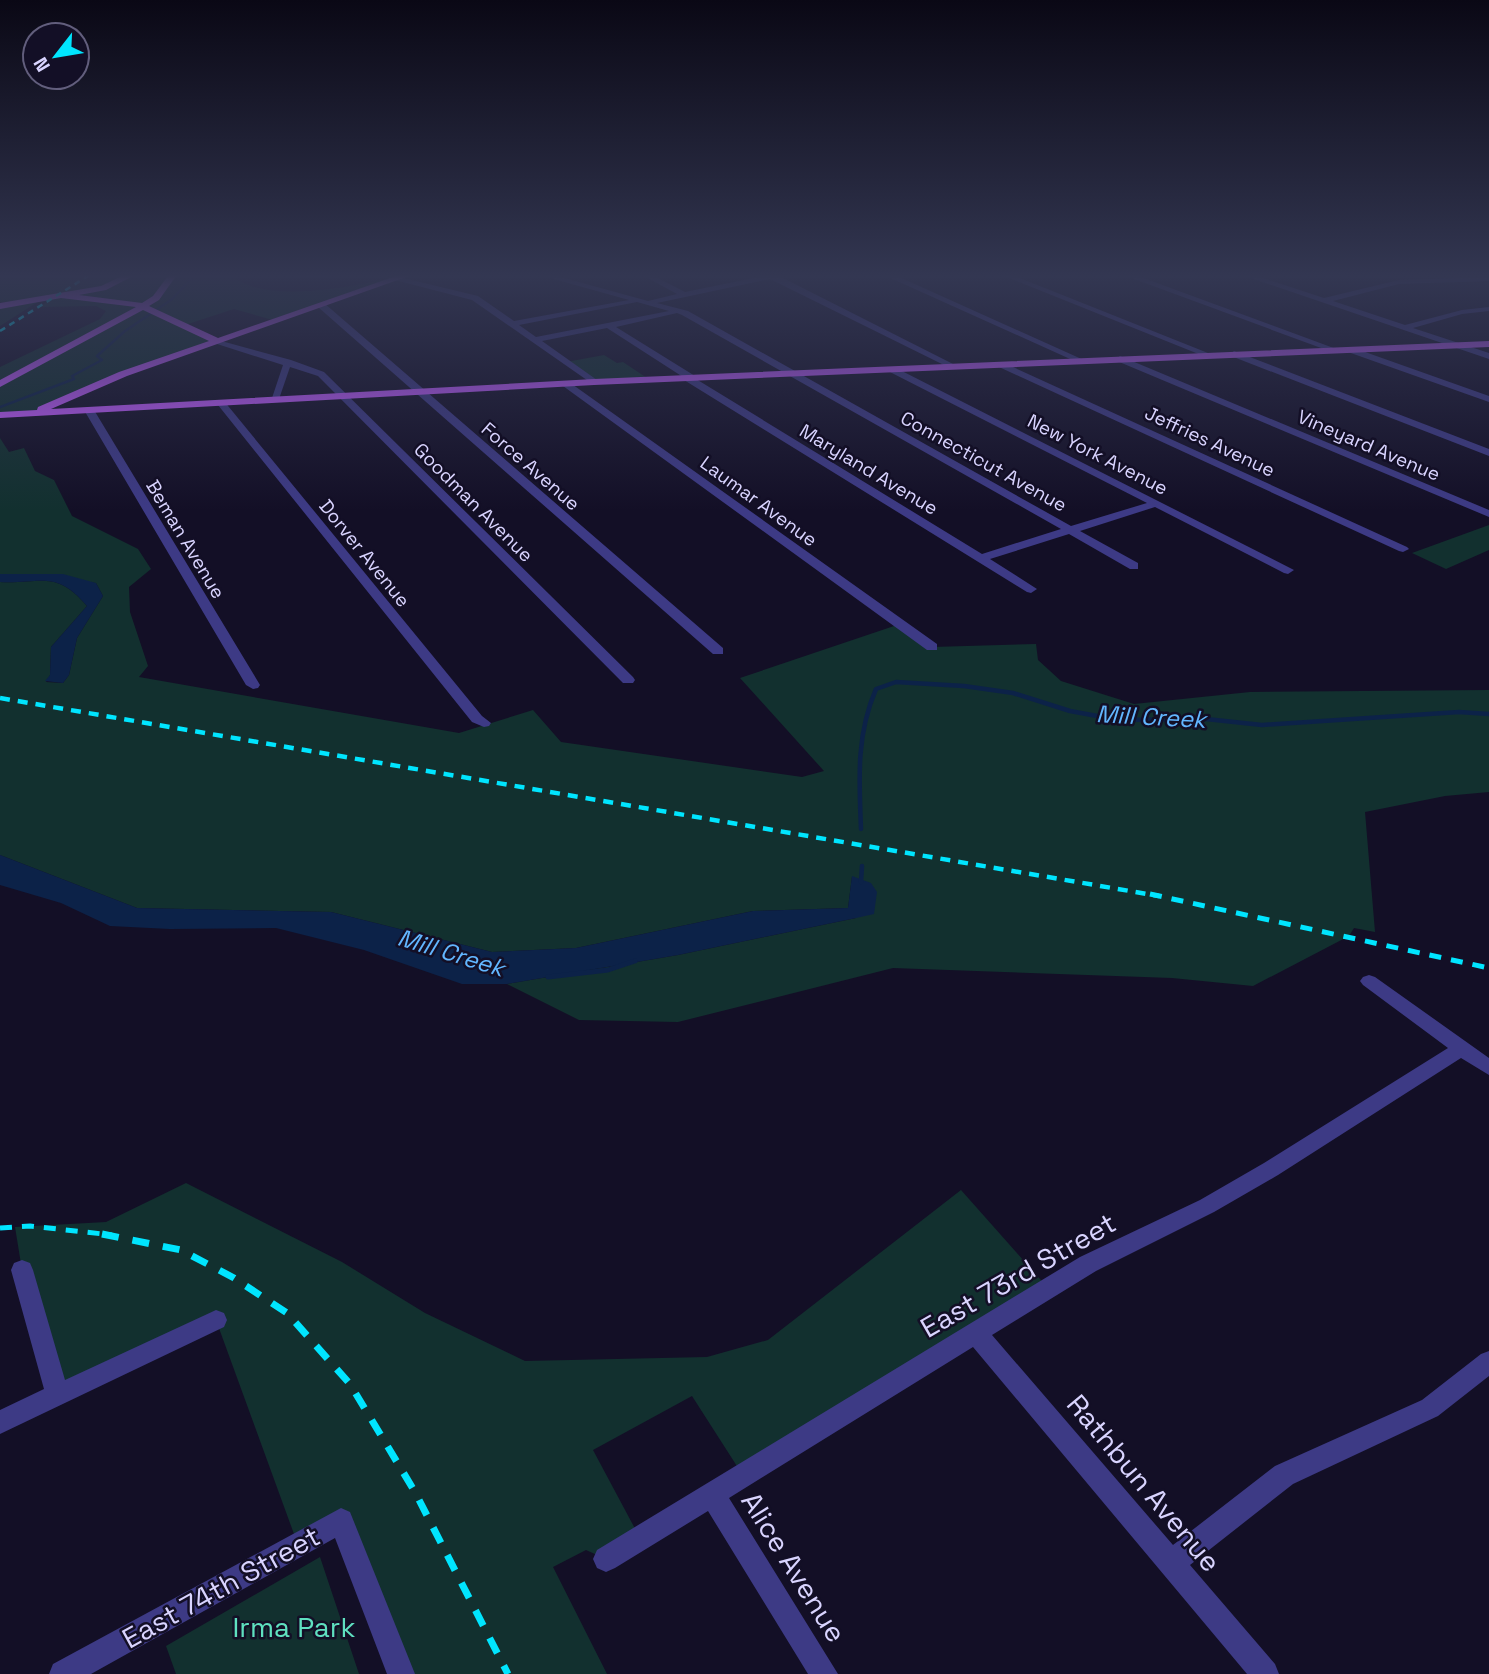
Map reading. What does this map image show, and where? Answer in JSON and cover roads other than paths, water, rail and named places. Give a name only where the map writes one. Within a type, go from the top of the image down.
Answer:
[{"type":"main road","points":[[0,384],[56,354]]},
{"type":"main road","points":[[30,414],[123,374],[180,354]]},
{"type":"main road","points":[[3,416],[594,382],[1252,354]]},
{"type":"street","name":"Goodman Avenue","points":[[261,354],[321,374],[628,680]]},
{"type":"street","name":"Force Avenue","points":[[376,354],[718,652]]},
{"type":"street","points":[[555,354],[594,382]]},
{"type":"street","name":"Maryland Avenue","points":[[653,354],[1031,589]]},
{"type":"street","name":"Connecticut Avenue","points":[[756,354],[1134,566]]},
{"type":"street","points":[[929,354],[953,366]]},
{"type":"street","points":[[1066,354],[1082,361]]},
{"type":"street","points":[[1363,354],[1489,399]]},
{"type":"street","points":[[1234,355],[1489,453]]},
{"type":"street","name":"Vineyard Avenue","points":[[1120,359],[1489,514]]},
{"type":"street","points":[[274,399],[288,362]]},
{"type":"street","name":"Jeffries Avenue","points":[[1002,365],[1403,548]]},
{"type":"street","name":"New York Avenue","points":[[891,369],[1288,570]]},
{"type":"street","name":"Laumar Avenue","points":[[566,384],[932,648]]},
{"type":"street","name":"Dorver Avenue","points":[[221,403],[477,719],[484,723]]},
{"type":"street","name":"Beman Avenue","points":[[89,410],[253,685]]},
{"type":"street","points":[[981,558],[1157,503]]},
{"type":"street","points":[[1369,981],[1489,1068]]},
{"type":"street","name":"East 73rd Street","points":[[606,1559],[1088,1264],[1218,1200],[1462,1048]]},
{"type":"street","points":[[22,1270],[57,1395]]},
{"type":"street","points":[[0,1422],[216,1320]]},
{"type":"street","name":"Rathbun Avenue","points":[[975,1332],[1265,1674]]},
{"type":"street","points":[[1170,1564],[1284,1475],[1430,1408],[1489,1362]]},
{"type":"street","name":"Alice Avenue","points":[[711,1493],[824,1674]]},
{"type":"street","name":"East 74th Street","points":[[64,1674],[341,1521],[401,1674]]},
{"type":"water","points":[[0,574],[63,574],[96,583],[103,596],[77,638],[69,675],[63,683],[45,681],[50,675],[51,647],[87,606],[76,594],[57,583],[0,582]]},
{"type":"water","points":[[0,855],[137,908],[331,912],[492,952],[576,948],[753,911],[848,908],[852,876],[871,883],[877,892],[874,914],[856,918],[678,955],[507,984],[462,984],[364,950],[276,928],[170,929],[110,926],[61,903],[0,885]]},
{"type":"waterway","name":"Mill Creek","points":[[0,407],[74,379],[72,376],[102,360],[97,356],[99,354]]},
{"type":"waterway","name":"Mill Creek","points":[[861,829],[860,775],[865,723],[876,689],[896,682],[964,686],[1013,693],[1070,711],[1119,720],[1206,719],[1262,725],[1459,712],[1489,714]]},
{"type":"waterway","name":"Mill Creek","points":[[861,882],[862,866]]},
{"type":"waterway","name":"Mill Creek","points":[[548,977],[608,970],[635,961]]},
{"type":"railway","points":[[0,698],[1159,896]]},
{"type":"railway","points":[[1150,894],[1489,968]]},
{"type":"railway","points":[[0,1228],[30,1226],[112,1235]]},
{"type":"railway","points":[[102,1234],[181,1250],[234,1278],[287,1313],[350,1384],[415,1492],[508,1674]]},
{"type":"park label","name":"Irma Park","points":[[294,1627]]}]
